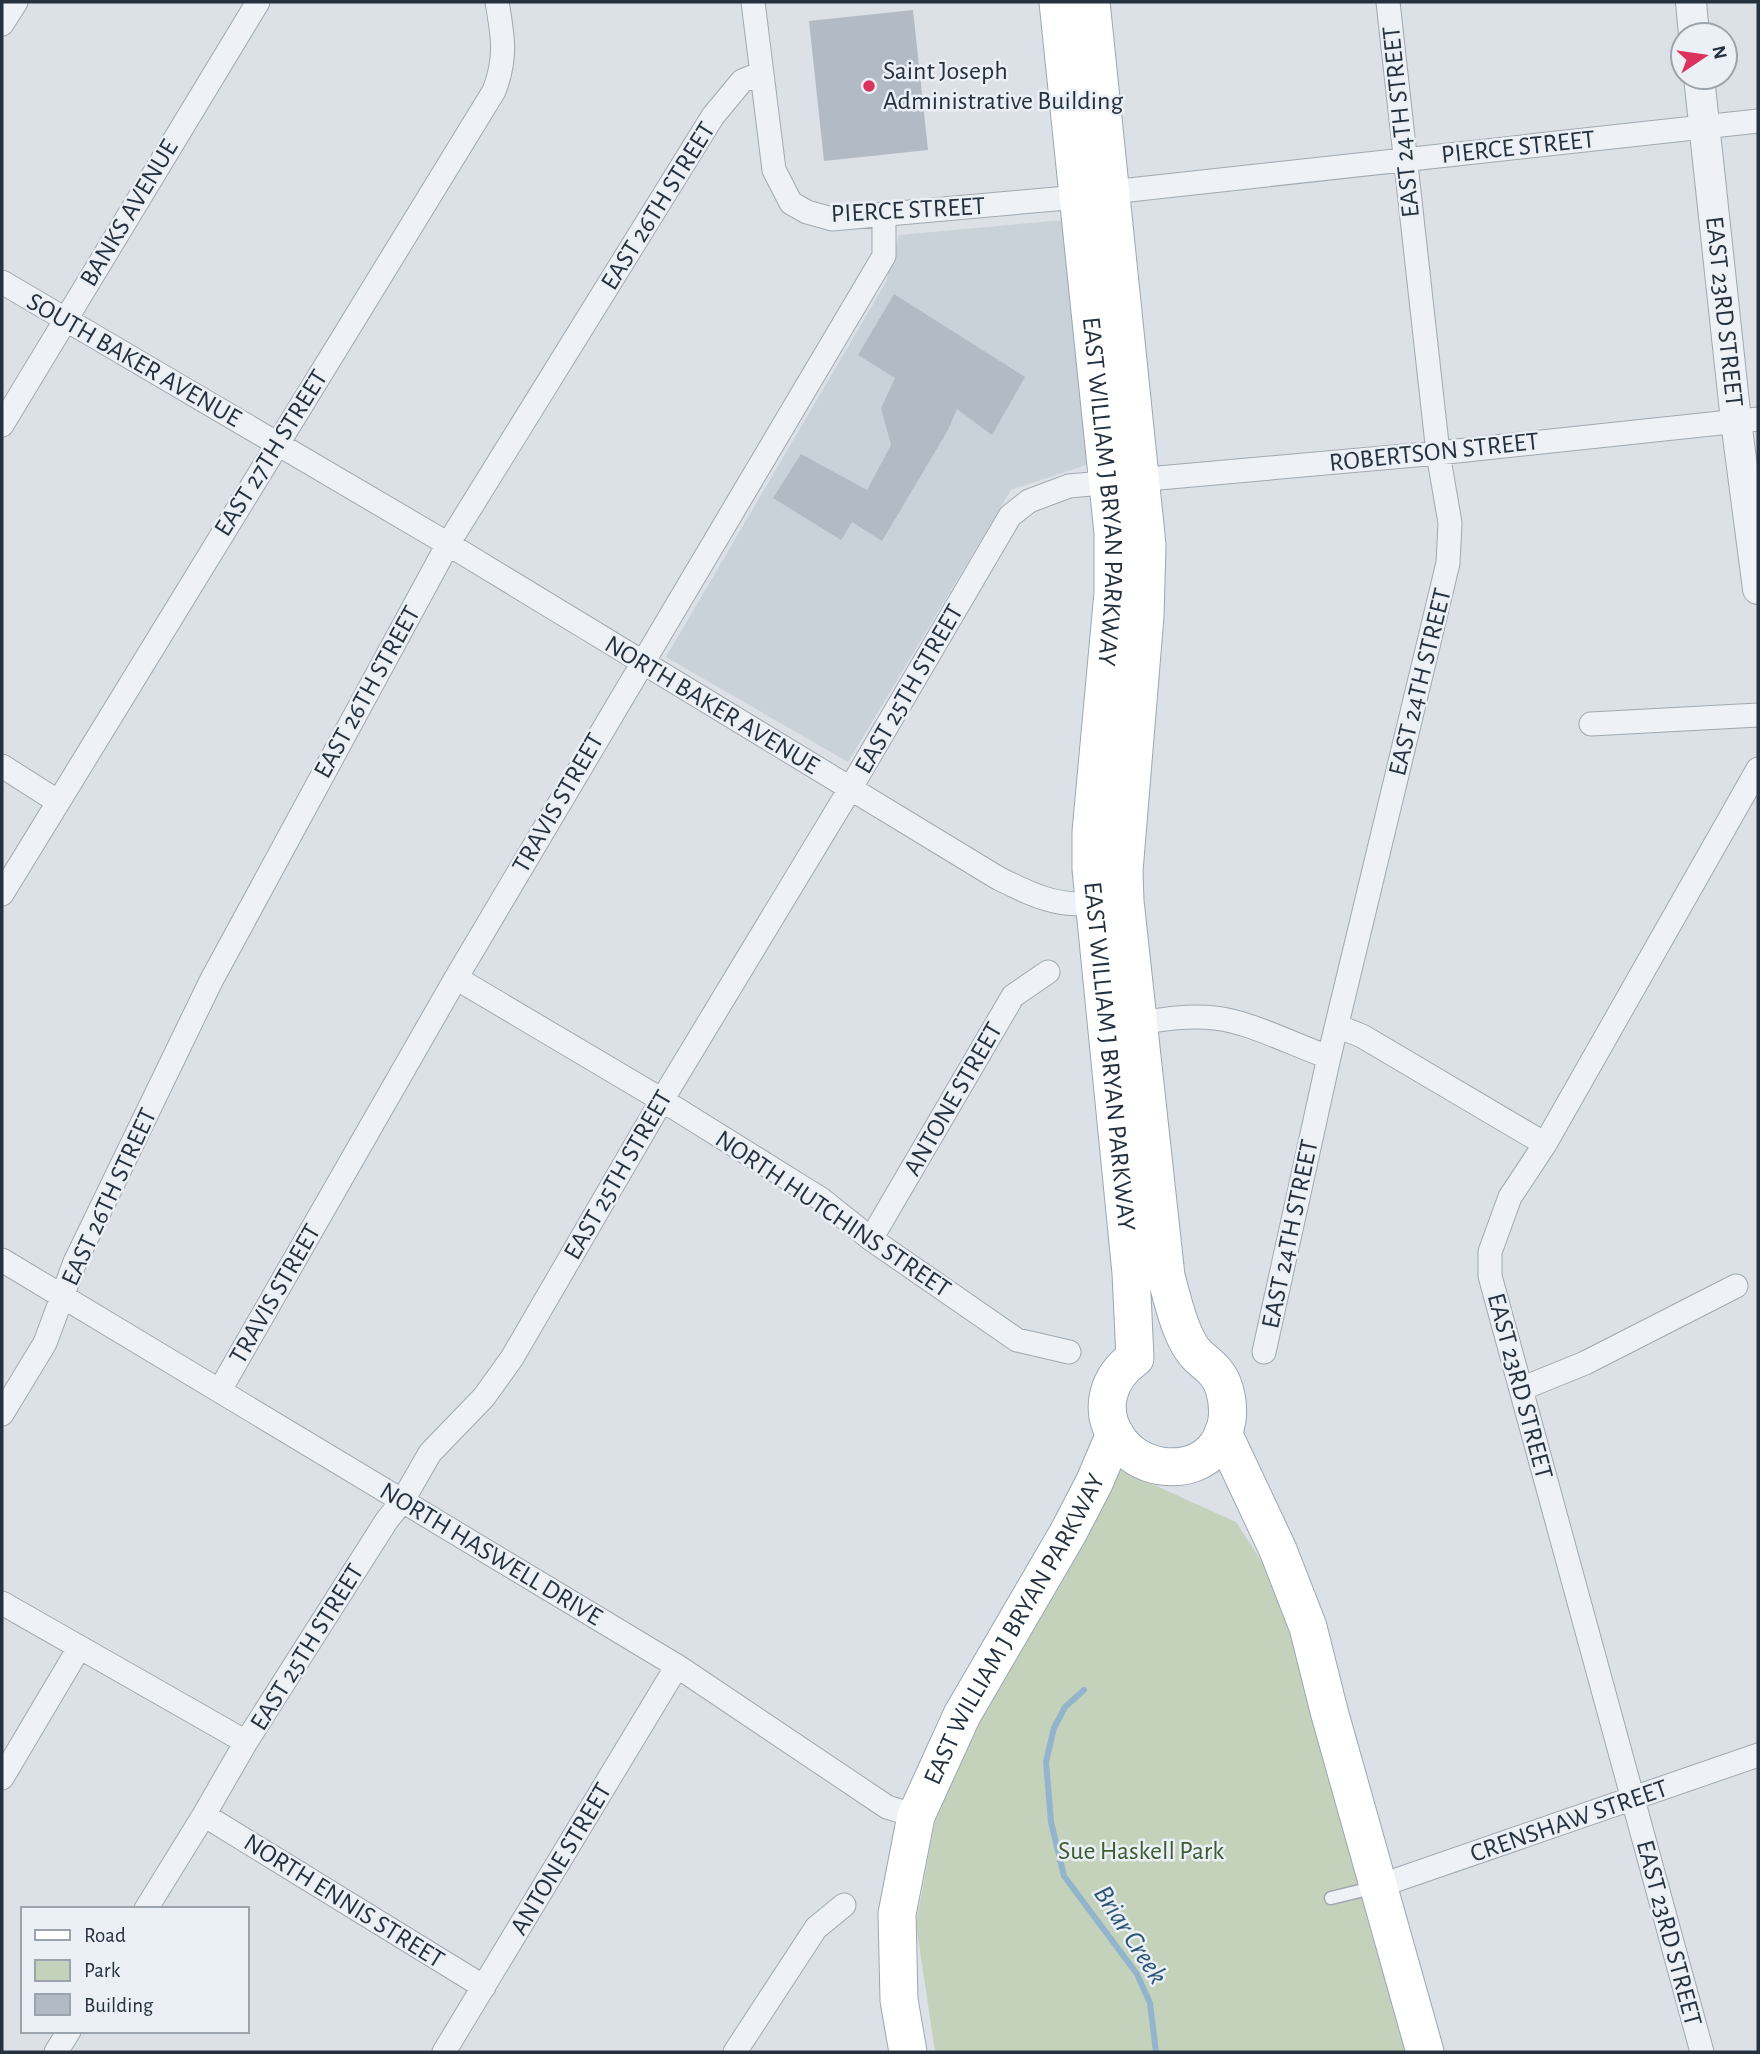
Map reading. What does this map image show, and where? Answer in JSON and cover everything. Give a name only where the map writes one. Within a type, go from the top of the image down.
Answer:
[{"type":"main road","name":"EAST WILLIAM J BRYAN PARKWAY","points":[[1058,2],[1095,195]]},
{"type":"main road","name":"EAST WILLIAM J BRYAN PARKWAY","points":[[1091,2],[1095,195],[1125,481],[1147,579],[1124,871],[1166,1276],[1180,1326],[1197,1355],[1213,1367],[1224,1388],[1228,1412],[1223,1433],[1278,1550],[1308,1627],[1425,2052]]},
{"type":"main road","name":"EAST WILLIAM J BRYAN PARKWAY","points":[[1125,481],[1114,565],[1091,832],[1093,903],[1131,1273],[1135,1358]]},
{"type":"main road","points":[[1197,1355],[1172,1349],[1135,1358],[1112,1381],[1108,1413],[1115,1434],[1129,1451],[1144,1461],[1157,1465],[1179,1467],[1201,1462],[1220,1442],[1223,1433]]},
{"type":"main road","name":"EAST WILLIAM J BRYAN PARKWAY","points":[[908,2052],[899,2000],[897,1914],[916,1816],[962,1715],[1068,1532],[1094,1483],[1115,1434]]},
{"type":"street","name":"BANKS AVENUE","points":[[2,425],[258,2]]},
{"type":"street","name":"EAST 27TH STREET","points":[[2,894],[494,91],[502,71],[504,46],[497,2]]},
{"type":"street","points":[[753,2],[761,73]]},
{"type":"street","name":"EAST 24TH STREET","points":[[1264,1352],[1329,1057],[1448,564],[1450,523],[1438,453],[1388,2]]},
{"type":"street","points":[[1691,2],[1693,21]]},
{"type":"street","name":"PIERCE STREET","points":[[761,73],[774,170],[792,203],[807,212],[832,219],[1095,195],[1758,121]]},
{"type":"street","name":"EAST 26TH STREET","points":[[2,1414],[45,1343],[81,1250],[211,981],[448,544],[713,116],[742,81],[761,73]]},
{"type":"street","name":"EAST 23RD STREET","points":[[1700,91],[1703,126],[1747,420],[1758,589]]},
{"type":"street","name":"TRAVIS STREET","points":[[220,1390],[641,662],[884,256],[884,215]]},
{"type":"street","name":"SOUTH BAKER AVENUE","points":[[2,282],[64,321],[448,544]]},
{"type":"street","name":"ROBERTSON STREET","points":[[1125,481],[1438,453],[1747,420]]},
{"type":"street","name":"EAST 25TH STREET","points":[[147,1907],[246,1742],[387,1520],[403,1500],[430,1453],[484,1397],[512,1358],[662,1100],[850,789],[1010,516],[1029,501],[1069,486],[1125,481]]},
{"type":"street","name":"NORTH BAKER AVENUE","points":[[448,544],[998,878],[1040,899],[1080,905],[1093,903]]},
{"type":"street","points":[[1591,724],[1758,715]]},
{"type":"street","points":[[2,766],[57,801]]},
{"type":"street","name":"EAST 23RD STREET","points":[[1702,2052],[1490,1276],[1490,1252],[1510,1197],[1545,1144],[1758,769]]},
{"type":"street","name":"ANTONE STREET","points":[[871,1239],[1013,996],[1048,972]]},
{"type":"street","name":"NORTH HUTCHINS STREET","points":[[456,978],[662,1100],[821,1199],[871,1239],[1017,1340],[1069,1352]]},
{"type":"street","points":[[1139,1023],[1180,1017],[1218,1018],[1259,1030],[1329,1057]]},
{"type":"street","points":[[1337,1026],[1362,1036],[1545,1144]]},
{"type":"street","name":"NORTH HASWELL DRIVE","points":[[2,1259],[677,1666],[887,1807],[916,1816]]},
{"type":"street","points":[[1521,1389],[1585,1363],[1736,1286]]},
{"type":"street","points":[[2,1603],[246,1742]]},
{"type":"street","points":[[2,1778],[79,1648]]},
{"type":"street","name":"ANTONE STREET","points":[[444,2052],[677,1666]]},
{"type":"street","name":"CRENSHAW STREET","points":[[1379,1886],[1758,1755]]},
{"type":"street","name":"NORTH ENNIS STREET","points":[[204,1815],[484,1987]]},
{"type":"street","points":[[735,2052],[816,1928],[844,1905]]},
{"type":"street","points":[[56,2052],[68,2033]]},
{"type":"lane","points":[[1331,1898],[1379,1886]]},
{"type":"shaded area","points":[[1064,220],[1092,463],[1011,490],[848,762],[666,657],[886,282],[899,235]]},
{"type":"green space","name":"Sue Haskell Park","points":[[1121,1470],[1236,1522],[1270,1574],[1294,1640],[1405,2052],[935,2052],[916,1924],[938,1804],[1023,1639]]},
{"type":"building","name":"Saint Joseph Administrative Building","points":[[913,10],[928,150],[824,161],[809,21]]},
{"type":"building","points":[[894,294],[1025,377],[992,435],[957,409],[948,430],[882,541],[852,522],[841,540],[773,498],[801,454],[867,490],[891,445],[881,408],[895,378],[858,355]]},
{"type":"waterway","name":"Briar Creek","points":[[1084,1690],[1065,1707],[1054,1728],[1046,1762],[1051,1822],[1064,1876],[1137,1974],[1150,2003],[1156,2052]]},
{"type":"place","name":"Saint Joseph Administrative Building","points":[[869,86]]}]
